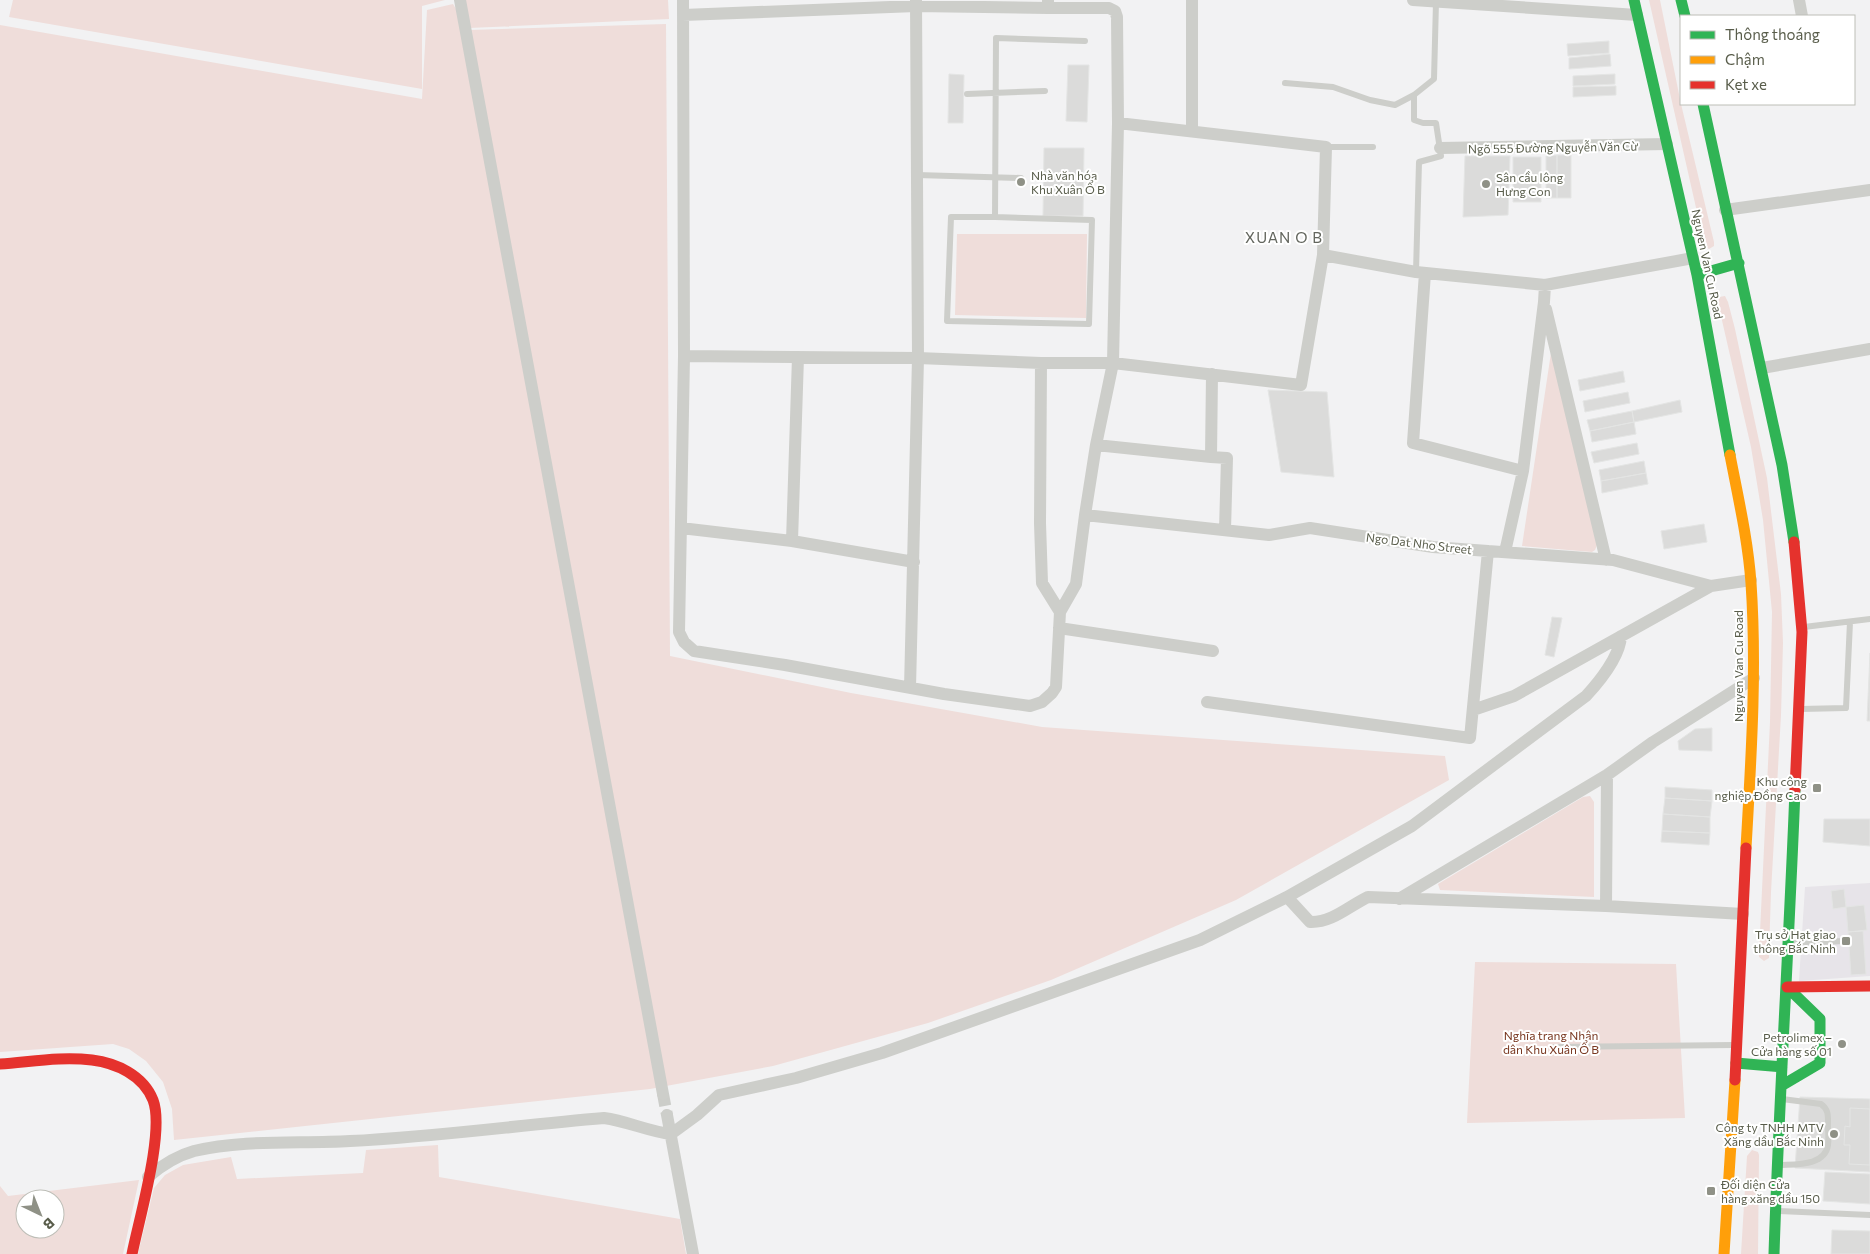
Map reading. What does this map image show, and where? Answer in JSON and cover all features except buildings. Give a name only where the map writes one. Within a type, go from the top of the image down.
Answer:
[{"type":"main road","name":"Nguyen Van Cu Road","points":[[1634,0],[1698,275],[1740,507],[1751,580],[1754,678],[1737,1045],[1724,1254]]},
{"type":"main road","points":[[1681,0],[1685,15]]},
{"type":"main road","points":[[1703,105],[1782,465],[1796,556],[1801,627],[1800,709],[1787,987],[1776,1165],[1774,1254]]},
{"type":"main road","points":[[1698,275],[1739,263]]},
{"type":"main road","points":[[1787,987],[1870,986]]},
{"type":"main road","points":[[1781,1086],[1820,1063],[1820,1019],[1787,987]]},
{"type":"main road","points":[[0,1064],[90,1060],[122,1067],[134,1074],[149,1092],[156,1114],[156,1126],[148,1177],[132,1254]]},
{"type":"main road","points":[[1736,1063],[1782,1067]]},
{"type":"street","points":[[460,0],[663,1094]]},
{"type":"street","points":[[683,0],[683,15],[684,356],[679,632],[694,651],[785,665],[910,688],[1030,706],[1042,702],[1056,687],[1060,612],[1076,584],[1084,515],[1113,363],[1118,123],[1117,17],[1115,11],[1109,8],[1048,4],[916,3],[683,15]]},
{"type":"street","points":[[1192,0],[1192,130]]},
{"type":"street","points":[[1413,0],[1637,15]]},
{"type":"street","points":[[1799,0],[1802,15]]},
{"type":"street","points":[[910,688],[918,358],[916,3]]},
{"type":"street","points":[[684,356],[918,358],[1041,364],[1113,363],[1301,385],[1323,255],[1326,147],[1192,130],[1118,123]]},
{"type":"street","name":"Ngõ 555 Đường Nguyễn Văn Cừ","points":[[1440,148],[1667,144]]},
{"type":"street","points":[[1725,210],[1870,190]]},
{"type":"street","points":[[1323,255],[1421,272],[1545,284],[1693,258]]},
{"type":"street","points":[[1421,272],[1413,443],[1523,471]]},
{"type":"street","points":[[1505,552],[1523,471],[1545,284]]},
{"type":"street","points":[[1544,302],[1606,560]]},
{"type":"street","points":[[1762,368],[1870,349]]},
{"type":"street","points":[[792,542],[798,357]]},
{"type":"street","points":[[1041,364],[1040,523],[1042,583],[1060,612]]},
{"type":"street","points":[[1211,457],[1212,374]]},
{"type":"street","points":[[1096,445],[1227,458],[1225,530]]},
{"type":"street","name":"Ngo Dat Nho Street","points":[[1084,515],[1269,535],[1310,528],[1434,546],[1613,560],[1711,586],[1751,580]]},
{"type":"street","points":[[681,528],[792,542],[914,562]]},
{"type":"street","points":[[1207,702],[1470,738],[1488,551]]},
{"type":"street","points":[[1473,710],[1514,696],[1711,586]]},
{"type":"street","points":[[1059,628],[1213,651]]},
{"type":"street","points":[[148,1177],[162,1165],[176,1157],[193,1151],[226,1145],[349,1141],[438,1135],[604,1118],[671,1134],[697,1115],[719,1095],[796,1078],[882,1053],[1200,940],[1287,897],[1412,826],[1586,696],[1608,668],[1621,642],[1621,636]]},
{"type":"street","points":[[1399,900],[1606,776],[1675,727],[1754,678]]},
{"type":"street","points":[[1606,776],[1606,906]]},
{"type":"street","points":[[1287,897],[1310,922],[1319,922],[1333,917],[1352,904],[1368,897],[1399,900],[1606,906],[1743,914]]},
{"type":"street","points":[[667,1115],[694,1254]]},
{"type":"lane","points":[[1285,83],[1333,87],[1370,100],[1395,105],[1414,96],[1434,78],[1436,2]]},
{"type":"lane","points":[[995,217],[996,38],[1085,41]]},
{"type":"lane","points":[[967,94],[1045,91]]},
{"type":"lane","points":[[1414,96],[1414,120],[1423,123],[1436,123],[1441,156],[1419,162],[1421,272]]},
{"type":"lane","points":[[1326,147],[1373,148]]},
{"type":"lane","points":[[916,175],[1021,178]]},
{"type":"lane","points":[[950,217],[995,217],[1092,220],[1089,324],[947,321],[950,217]]},
{"type":"lane","points":[[1801,627],[1870,619]]},
{"type":"lane","points":[[1800,709],[1846,708],[1850,622]]},
{"type":"lane","points":[[1789,943],[1846,941]]},
{"type":"lane","points":[[1555,1047],[1737,1045]]},
{"type":"lane","points":[[1776,1165],[1802,1164],[1816,1160],[1825,1153],[1828,1145],[1828,1113],[1825,1106],[1780,1099]]},
{"type":"lane","points":[[1775,1211],[1870,1215]]},
{"type":"shaded area","points":[[1870,883],[1870,976],[1799,981],[1805,887]]},
{"type":"green space","points":[[13,0],[445,0],[422,6],[422,89],[9,17]]},
{"type":"green space","points":[[464,0],[668,0],[669,19],[469,28]]},
{"type":"green space","points":[[1649,0],[1660,0],[1680,105],[1714,246],[1709,249],[1704,243]]},
{"type":"green space","points":[[453,4],[469,30],[666,24],[670,656],[851,693],[1042,727],[1445,756],[1449,780],[1236,900],[1051,980],[928,1023],[773,1066],[650,1089],[174,1140],[172,1109],[163,1082],[146,1061],[129,1049],[113,1044],[0,1052],[0,25],[422,99],[427,10]]},
{"type":"green space","points":[[957,234],[1087,234],[1086,318],[955,315]]},
{"type":"green space","points":[[1725,296],[1735,329],[1767,478],[1781,594],[1783,643],[1781,715],[1769,958],[1764,961],[1759,957],[1759,953],[1770,722],[1772,612],[1763,520],[1751,447],[1718,303],[1719,297]]},
{"type":"green space","points":[[1552,346],[1597,545],[1592,552],[1522,546]]},
{"type":"green space","points":[[1590,796],[1594,802],[1594,897],[1440,890],[1438,884],[1583,797]]},
{"type":"green space","name":"Nghĩa trang Nhân dân Khu Xuân Ổ B","points":[[1475,962],[1676,964],[1685,1118],[1467,1123]]},
{"type":"green space","points":[[438,1145],[439,1177],[680,1219],[686,1254],[138,1254],[154,1188],[165,1175],[183,1165],[231,1157],[237,1179],[363,1173],[366,1150]]},
{"type":"green space","points":[[1752,1150],[1758,1152],[1759,1155],[1758,1254],[1741,1254],[1747,1156]]},
{"type":"green space","points":[[139,1180],[123,1254],[0,1254],[0,1186],[8,1196],[15,1195],[15,1239],[65,1239],[65,1189]]},
{"type":"tunnel","points":[[663,1094],[667,1115]]},
{"type":"traffic: fast","points":[[1634,0],[1697,275],[1730,455]]},
{"type":"traffic: fast","points":[[1681,0],[1685,15]]},
{"type":"traffic: fast","points":[[1703,105],[1782,465],[1794,542]]},
{"type":"traffic: fast","points":[[1697,275],[1739,263]]},
{"type":"traffic: fast","points":[[1774,1254],[1795,790]]},
{"type":"traffic: fast","points":[[1781,1086],[1820,1063],[1820,1019],[1787,987]]},
{"type":"traffic: fast","points":[[1736,1063],[1782,1067]]},
{"type":"traffic: slow","points":[[1730,455],[1748,551],[1753,616],[1753,716],[1746,848]]},
{"type":"traffic: slow","points":[[1724,1254],[1735,1080]]},
{"type":"traffic: jam","points":[[1794,542],[1802,632],[1795,790]]},
{"type":"traffic: jam","points":[[1735,1080],[1746,848]]},
{"type":"traffic: jam","points":[[1787,987],[1870,986]]},
{"type":"traffic: jam","points":[[0,1064],[46,1060],[92,1060],[119,1067],[136,1077],[148,1091],[153,1100],[156,1114],[156,1132],[150,1176],[132,1254]]},
{"type":"place","name":"Nhà văn hóa Khu Xuân Ổ B","points":[[1021,182]]},
{"type":"place","name":"Sân cầu lông Hưng Con","points":[[1486,184]]},
{"type":"place","name":"Khu công nghiệp Đồng Cao","points":[[1817,788]]},
{"type":"place","name":"Trụ sở Hạt giao thông Bắc Ninh","points":[[1846,941]]},
{"type":"place","name":"Petrolimex – Cửa hàng số 01","points":[[1842,1044]]},
{"type":"place","name":"Công ty TNHH MTV Xăng dầu Bắc Ninh","points":[[1834,1134]]},
{"type":"place","name":"Đối diện Cửa hàng xăng dầu 150","points":[[1711,1191]]},
{"type":"district","name":"XUAN O B","points":[[1284,237]]}]
